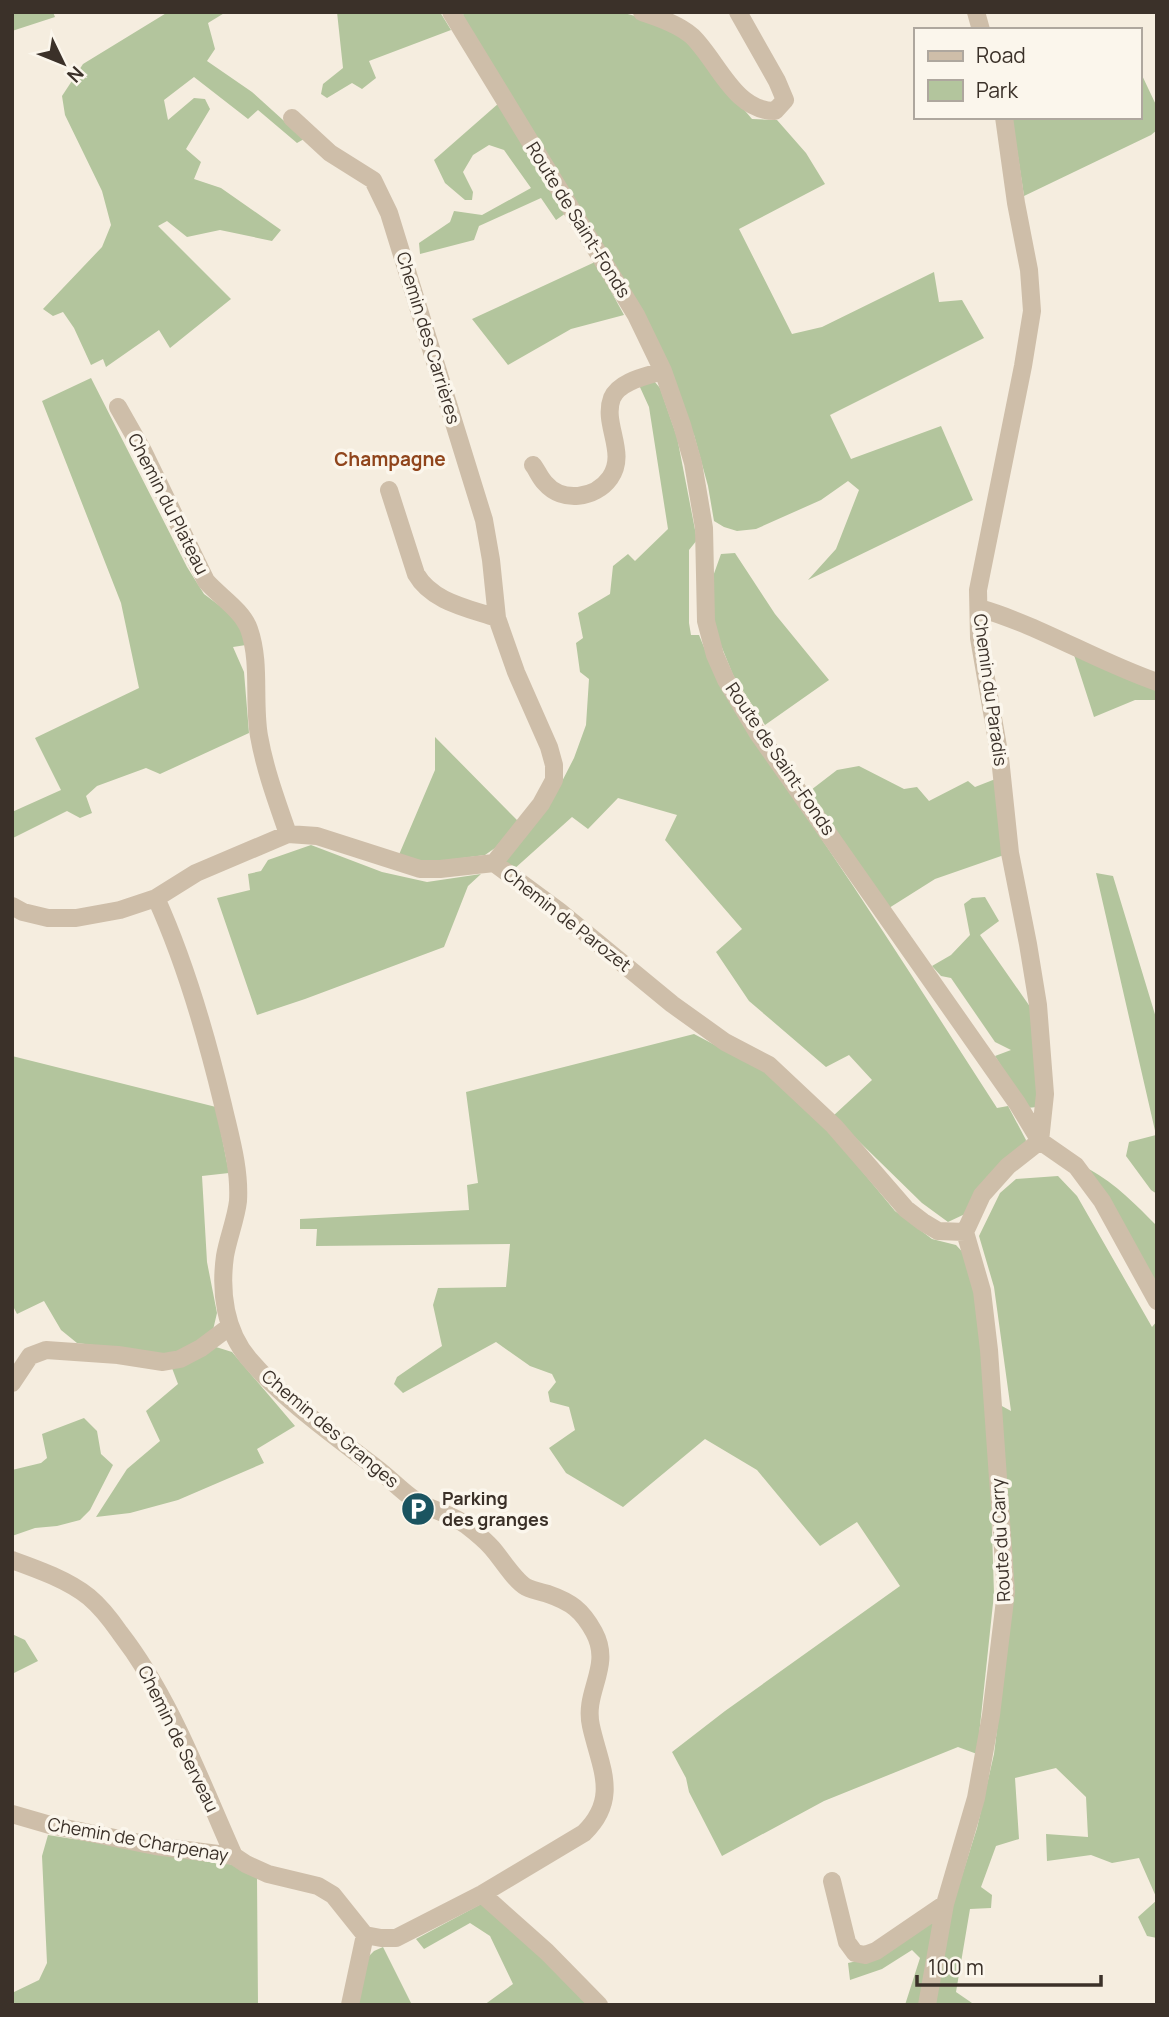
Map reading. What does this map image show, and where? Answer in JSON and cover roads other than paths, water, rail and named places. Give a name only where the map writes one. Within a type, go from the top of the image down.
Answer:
[{"type":"street","points":[[642,12],[671,23],[691,36],[731,87],[752,106],[763,111],[775,111],[785,100],[738,12]]},
{"type":"street","name":"Route de Saint-Fonds","points":[[453,13],[636,315],[663,371],[693,463],[704,528],[706,621],[715,655],[726,680],[757,732],[1009,1092],[1040,1141],[1076,1166],[1102,1201],[1157,1301]]},
{"type":"street","name":"Chemin des Carrières","points":[[292,118],[330,153],[373,180],[389,213],[484,520],[498,618],[516,672],[550,747],[554,780],[541,804],[494,863]]},
{"type":"street","name":"Chemin du Paradis","points":[[1004,119],[1029,270],[1032,312],[978,590],[979,638],[1000,758],[1010,853],[1038,1005],[1045,1094],[1040,1141]]},
{"type":"street","points":[[533,465],[545,484],[557,493],[575,498],[599,488],[615,469],[617,451],[610,411],[613,397],[619,388],[663,371]]},
{"type":"street","name":"Chemin du Plateau","points":[[118,407],[143,451],[206,581],[237,611],[248,626],[254,650],[259,734],[267,773],[288,834]]},
{"type":"street","points":[[389,489],[415,574],[421,583],[437,597],[498,618]]},
{"type":"street","points":[[979,608],[1008,616],[1123,670],[1157,682]]},
{"type":"street","name":"Chemin de Parozet","points":[[12,906],[23,912],[48,918],[76,918],[120,910],[156,898],[196,873],[288,834],[317,836],[420,869],[494,863],[559,911],[672,1004],[725,1042],[769,1065],[834,1126],[906,1209],[938,1231],[965,1232]]},
{"type":"street","name":"Chemin des Granges","points":[[156,898],[174,938],[208,1041],[238,1174],[237,1203],[225,1257],[223,1280],[229,1327],[246,1355],[268,1380],[321,1425],[414,1499],[464,1523],[491,1545],[524,1586],[576,1606],[595,1633],[602,1653],[599,1673],[589,1702],[590,1722],[605,1779],[604,1805],[596,1821],[584,1833],[482,1894],[396,1938],[365,1935]]},
{"type":"street","points":[[965,1232],[982,1195],[1008,1166],[1040,1141]]},
{"type":"street","name":"Route du Carry","points":[[927,2005],[945,1904],[976,1798],[991,1716],[1006,1592],[989,1350],[982,1291],[965,1232]]},
{"type":"street","points":[[12,1383],[30,1356],[46,1349],[118,1354],[163,1363],[180,1359],[201,1348],[229,1327]]},
{"type":"street","name":"Chemin de Serveau","points":[[12,1560],[45,1572],[87,1595],[105,1612],[156,1685],[234,1856]]},
{"type":"street","name":"Chemin de Charpenay","points":[[12,1814],[50,1825],[155,1846],[234,1856],[268,1874],[326,1890],[365,1935]]},
{"type":"street","points":[[832,1881],[847,1942],[855,1953],[865,1955],[876,1951],[945,1904]]},
{"type":"street","points":[[482,1894],[547,1952],[599,2005]]},
{"type":"street","points":[[350,2005],[365,1935]]},
{"type":"place","name":"Parking des granges","points":[[418,1509]]},
{"type":"district","name":"Champagne","points":[[390,459]]}]
